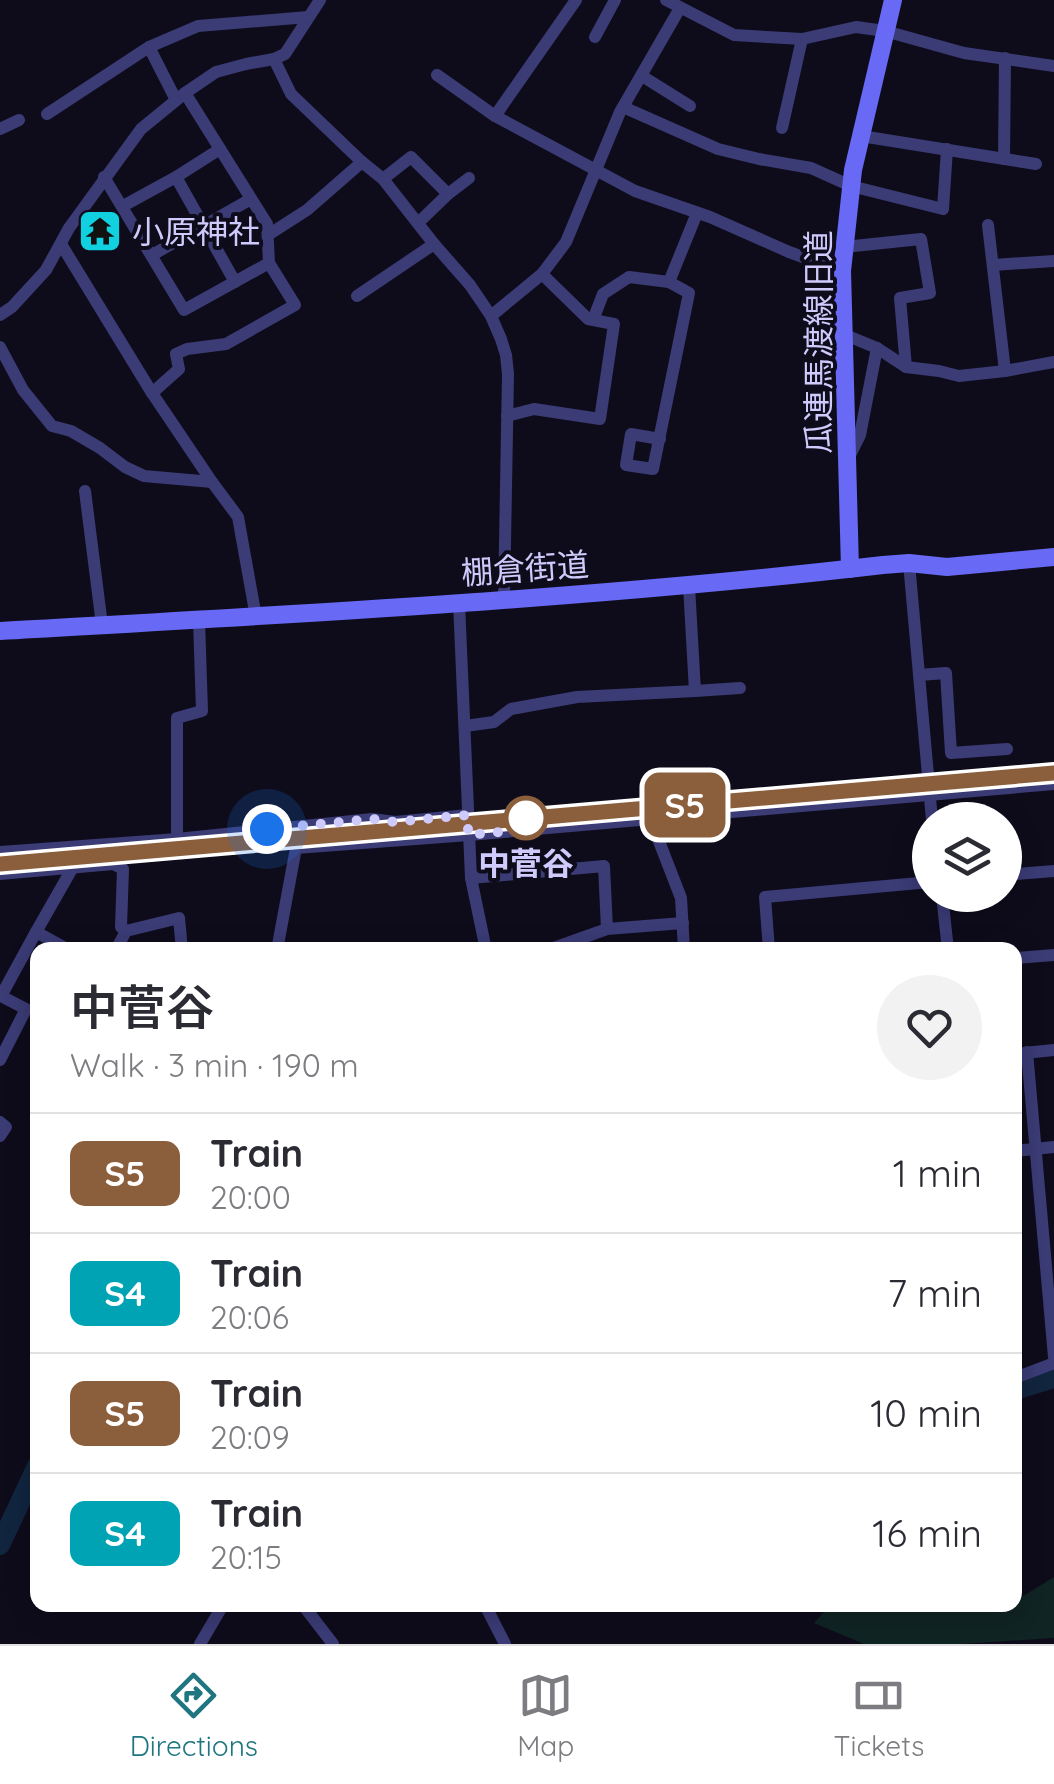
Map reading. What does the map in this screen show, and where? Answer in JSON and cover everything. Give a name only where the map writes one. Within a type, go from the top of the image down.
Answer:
[{"type":"street","points":[[0,315],[34,286],[104,177],[141,129],[216,72],[285,54],[320,0]]},
{"type":"street","points":[[495,116],[576,0]]},
{"type":"street","points":[[595,37],[614,0]]},
{"type":"street","points":[[666,0],[734,35],[802,39],[856,27],[886,31],[964,53],[1054,66]]},
{"type":"street","name":"瓜連馬渡線旧道","points":[[850,569],[842,272],[851,186],[892,0]]},
{"type":"street","points":[[491,316],[542,274],[566,242],[623,108],[680,8]]},
{"type":"street","points":[[47,114],[149,47],[198,26],[308,17]]},
{"type":"street","points":[[782,128],[802,39]]},
{"type":"street","points":[[149,47],[267,224],[270,264],[295,305],[226,344],[176,354],[179,369],[152,392]]},
{"type":"street","points":[[1004,58],[1004,158]]},
{"type":"street","points":[[274,59],[291,94],[383,179],[491,316],[506,354],[508,374],[504,600]]},
{"type":"street","points":[[437,75],[495,116],[635,191],[697,212],[842,272]]},
{"type":"street","points":[[642,76],[690,106]]},
{"type":"street","points":[[623,108],[718,148],[810,168],[851,186],[942,209],[947,150]]},
{"type":"street","points":[[0,129],[19,120]]},
{"type":"street","points":[[861,136],[1036,164]]},
{"type":"street","points":[[123,206],[220,149]]},
{"type":"street","points":[[383,179],[411,157],[448,194]]},
{"type":"street","points":[[268,235],[307,210],[362,162]]},
{"type":"street","points":[[176,176],[235,282]]},
{"type":"street","points":[[104,177],[184,310],[270,264]]},
{"type":"street","points":[[418,223],[470,178]]},
{"type":"street","points":[[152,256],[252,199]]},
{"type":"street","points":[[669,282],[697,212]]},
{"type":"street","points":[[988,225],[1006,371]]},
{"type":"street","points":[[844,247],[921,239],[930,293],[900,298],[906,367]]},
{"type":"street","points":[[60,244],[152,392],[238,517],[256,616]]},
{"type":"street","points":[[358,296],[434,244]]},
{"type":"street","points":[[993,265],[1054,261]]},
{"type":"street","points":[[507,416],[534,410],[600,420],[614,324],[588,319],[542,274]]},
{"type":"street","points":[[593,320],[603,294],[629,277],[669,282],[688,292],[660,438]]},
{"type":"street","points":[[843,334],[877,348],[906,367],[958,376],[1054,362]]},
{"type":"street","points":[[0,347],[23,390],[52,426],[71,431],[144,476],[212,482]]},
{"type":"street","points":[[848,460],[860,435],[877,348]]},
{"type":"street","points":[[84,491],[102,625]]},
{"type":"street","name":"棚倉街道","points":[[0,631],[504,600],[909,564],[948,567],[1054,556]]},
{"type":"street","points":[[909,564],[929,802]]},
{"type":"street","points":[[689,586],[695,691]]},
{"type":"street","points":[[459,603],[471,878],[484,942]]},
{"type":"street","points":[[177,838],[177,718],[202,712],[200,620]]},
{"type":"street","points":[[919,675],[946,673],[951,753],[1007,748]]},
{"type":"street","points":[[465,726],[494,722],[511,708],[577,697],[740,688]]},
{"type":"street","points":[[278,942],[296,848],[1054,784]]},
{"type":"street","points":[[0,852],[372,819],[395,822],[468,815]]},
{"type":"street","points":[[650,818],[681,898],[683,942]]},
{"type":"street","points":[[0,874],[113,864],[123,869],[120,927],[126,931],[178,918],[181,942]]},
{"type":"street","points":[[471,878],[604,866],[607,929]]},
{"type":"street","points":[[31,942],[73,867]]},
{"type":"street","points":[[1022,874],[1054,871]]},
{"type":"street","points":[[768,942],[764,897],[912,884]]},
{"type":"street","points":[[944,912],[947,942]]},
{"type":"street","points":[[570,942],[607,929],[682,922]]},
{"type":"street","points":[[120,942],[126,931]]},
{"type":"street","points":[[36,932],[54,942]]},
{"type":"street","points":[[0,1060],[26,1009],[1,996],[30,943]]},
{"type":"street","points":[[1022,957],[1054,955]]},
{"type":"street","points":[[1022,1053],[1054,1050]]},
{"type":"street","points":[[1022,1059],[1036,1149],[1054,1360],[1022,1375]]},
{"type":"street","points":[[0,1122],[6,1127],[0,1136]]},
{"type":"street","points":[[1022,1150],[1054,1147]]},
{"type":"street","points":[[200,1644],[219,1612]]},
{"type":"street","points":[[308,1612],[333,1644]]},
{"type":"street","points":[[488,1612],[505,1644]]},
{"type":"green space","points":[[1054,1577],[1054,1638],[961,1644],[864,1644],[814,1623],[824,1612],[1022,1612],[1022,1597]]},
{"type":"waterway","points":[[1022,1388],[1054,1378]]},
{"type":"waterway","points":[[0,1545],[30,1481]]},
{"type":"railway","points":[[0,864],[1054,773]]},
{"type":"train","name":"S5","points":[[0,864],[1054,773]]},
{"type":"place","name":"小原神社","points":[[100,231]]},
{"type":"place","name":"中菅谷","points":[[526,818]]},
{"type":"route","points":[[267,829],[468,815],[468,835],[541,828],[526,818]]}]
